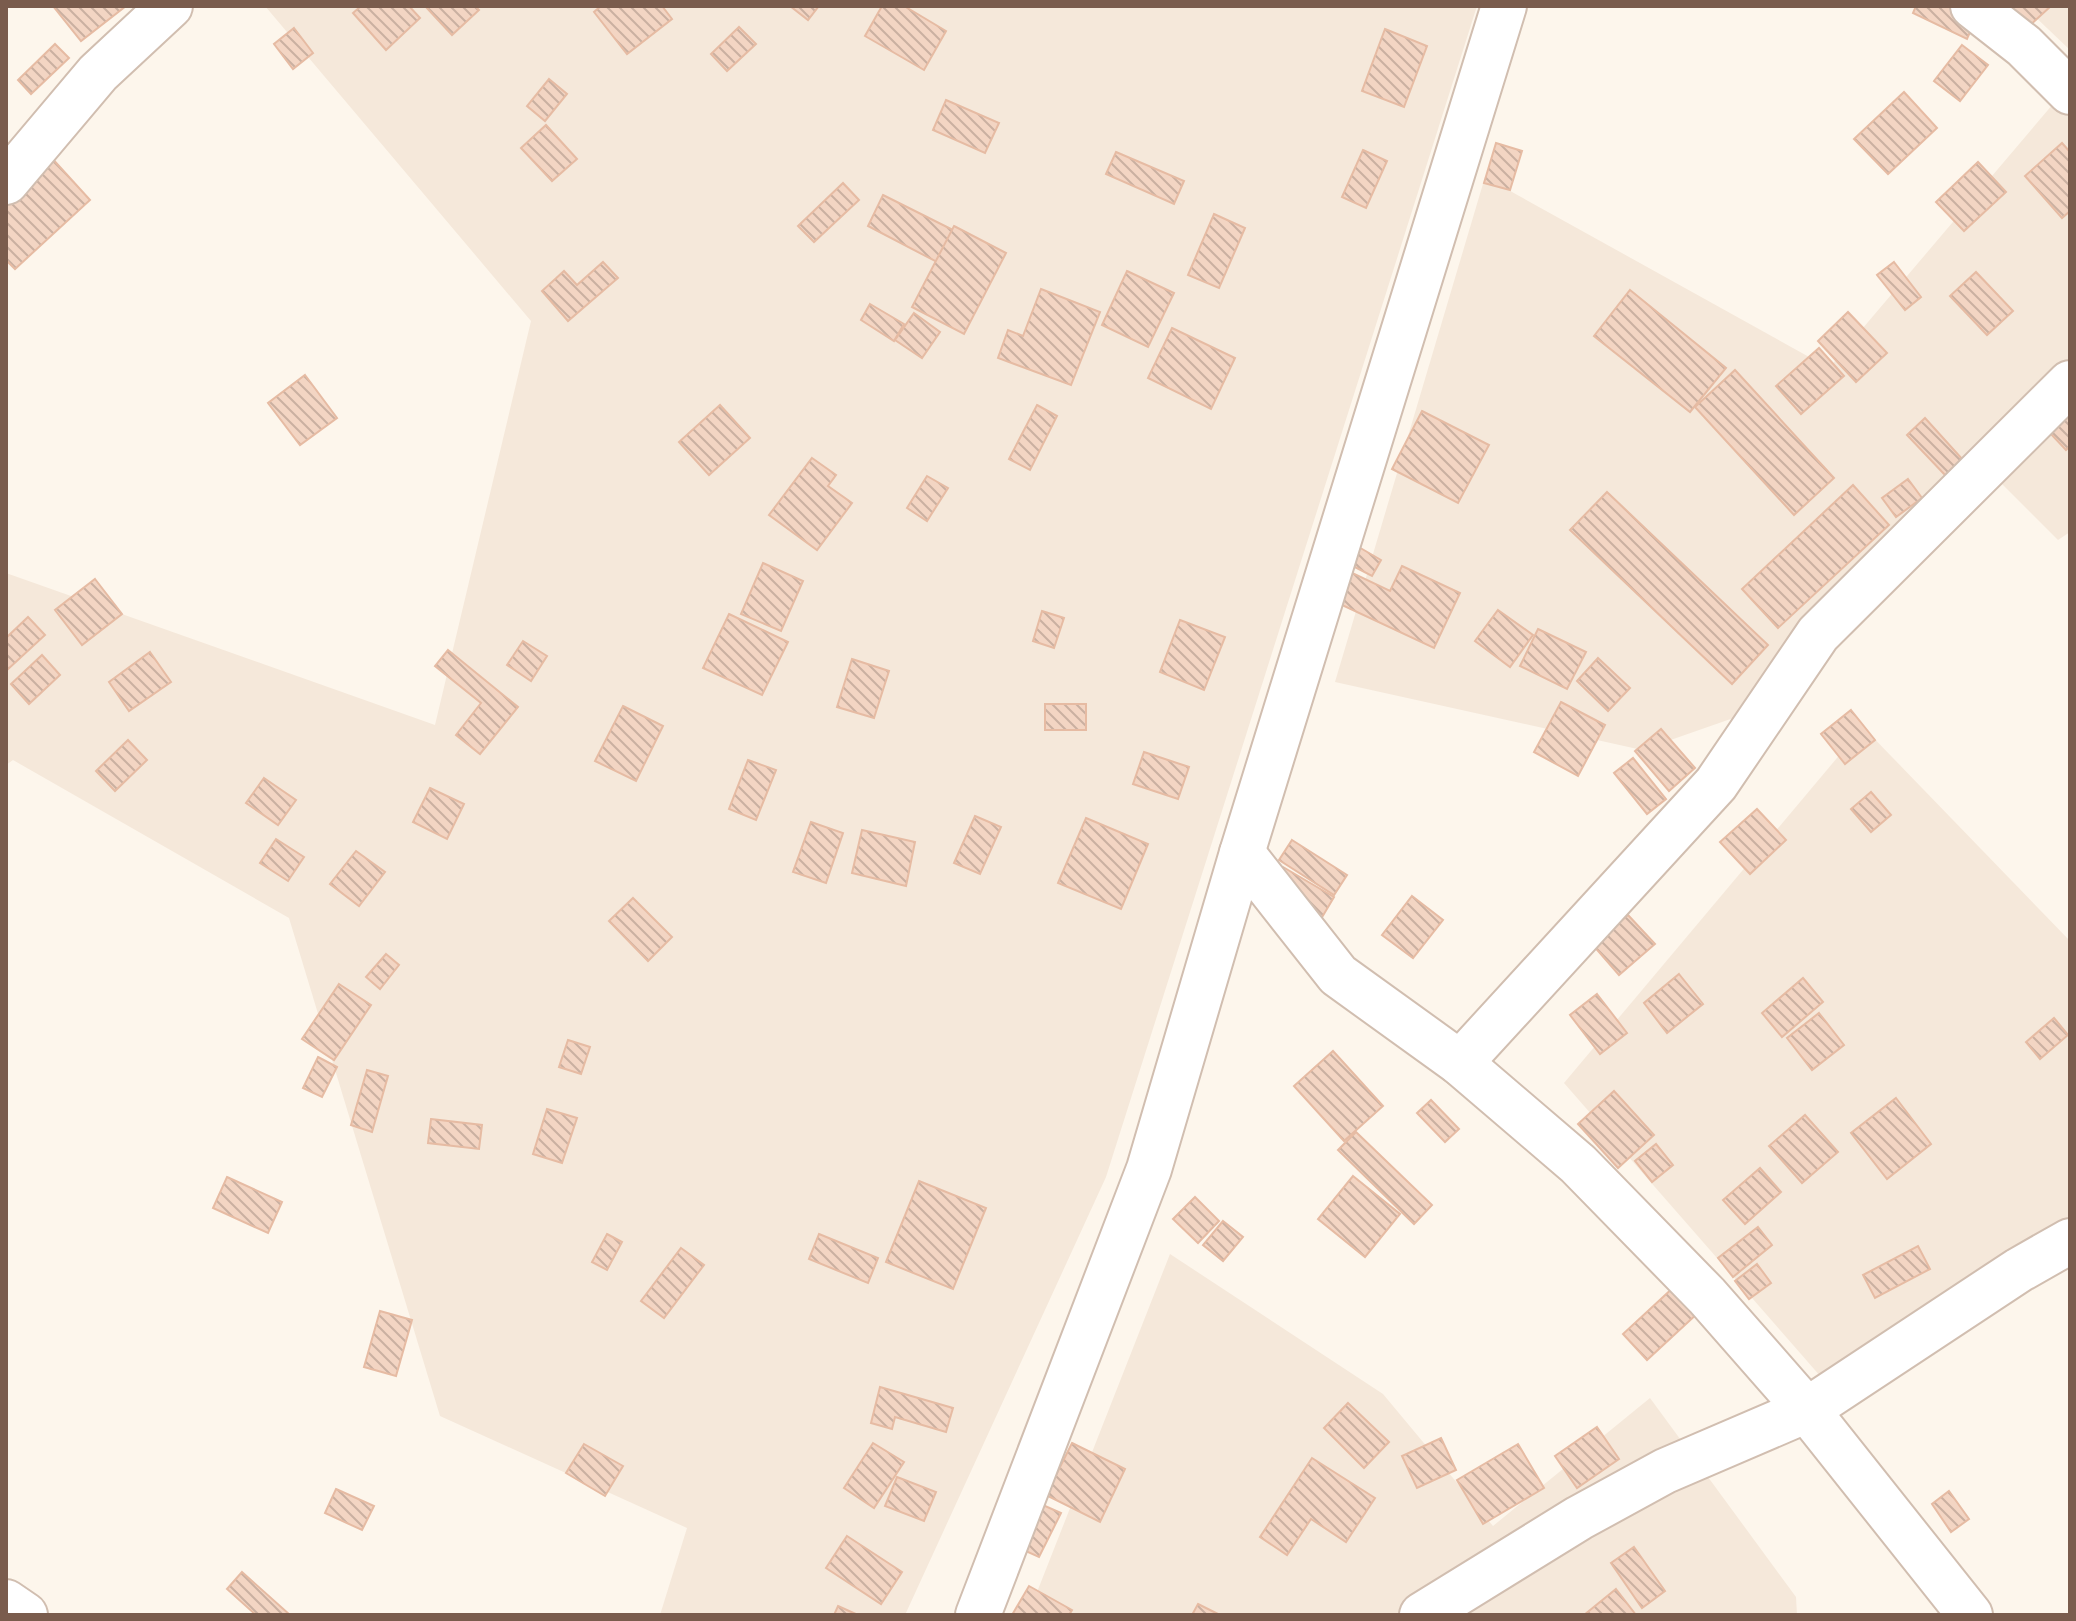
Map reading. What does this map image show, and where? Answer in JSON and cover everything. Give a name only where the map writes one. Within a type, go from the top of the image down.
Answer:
[{"type":"street","points":[[6,182],[98,73],[170,6]]},
{"type":"street","points":[[978,1615],[1149,1169],[1242,853],[1504,6]]},
{"type":"street","points":[[1973,6],[2024,46],[2070,92]]},
{"type":"street","points":[[1460,1063],[1716,784],[1818,634],[2070,383]]},
{"type":"street","points":[[1242,853],[1338,975],[1460,1063],[1578,1164],[1707,1296],[1807,1410],[1970,1615]]},
{"type":"street","points":[[1422,1615],[1579,1518],[1665,1471],[1807,1410],[2019,1270],[2070,1241]]},
{"type":"street","points":[[6,1602],[25,1615]]},
{"type":"shaded area","points":[[265,6],[1477,6],[1106,1177],[905,1615],[660,1615],[687,1528],[440,1416],[289,918],[13,760],[6,765],[6,573],[435,725],[531,321]]},
{"type":"shaded area","points":[[2024,6],[2070,6],[2070,50]]},
{"type":"shaded area","points":[[2070,84],[2070,532],[2058,540],[1988,470],[1762,708],[1642,750],[1335,682],[1485,177],[1829,368]]},
{"type":"shaded area","points":[[1863,727],[2070,941],[2070,1226],[1821,1377],[1564,1083]]},
{"type":"shaded area","points":[[1170,1254],[1383,1394],[1493,1526],[1650,1398],[1796,1597],[1797,1615],[1028,1615]]},
{"type":"building","points":[[53,6],[126,6],[81,41]]},
{"type":"building","points":[[361,6],[409,6],[420,18],[386,50],[353,13]]},
{"type":"building","points":[[425,6],[475,6],[479,10],[452,35]]},
{"type":"building","points":[[601,6],[662,6],[672,19],[627,54],[594,12]]},
{"type":"building","points":[[790,6],[816,6],[818,7],[808,20]]},
{"type":"building","points":[[882,6],[904,6],[946,31],[924,70],[865,36]]},
{"type":"building","points":[[1916,6],[1956,6],[1977,16],[1967,39],[1913,13]]},
{"type":"building","points":[[2005,6],[2051,6],[2026,29]]},
{"type":"building","points":[[739,27],[756,44],[727,71],[711,54]]},
{"type":"building","points":[[294,28],[313,53],[293,69],[274,44]]},
{"type":"building","points":[[1385,29],[1427,46],[1404,107],[1362,91]]},
{"type":"building","points":[[55,44],[69,58],[31,94],[18,80]]},
{"type":"building","points":[[1962,45],[1988,65],[1960,101],[1934,81]]},
{"type":"building","points":[[549,79],[567,94],[545,121],[527,106]]},
{"type":"building","points":[[1904,92],[1937,128],[1888,174],[1854,139]]},
{"type":"building","points":[[946,100],[999,123],[985,153],[933,130]]},
{"type":"building","points":[[546,125],[577,159],[552,181],[521,148]]},
{"type":"building","points":[[1496,143],[1522,151],[1510,190],[1484,183]]},
{"type":"building","points":[[2062,143],[2070,152],[2070,211],[2062,218],[2025,176]]},
{"type":"building","points":[[1363,150],[1387,161],[1366,208],[1342,197]]},
{"type":"building","points":[[1116,152],[1184,181],[1174,204],[1106,174]]},
{"type":"building","points":[[49,155],[90,200],[15,269],[6,260],[6,193]]},
{"type":"building","points":[[1978,162],[2006,192],[1964,231],[1936,202]]},
{"type":"building","points":[[843,183],[859,200],[814,242],[798,226]]},
{"type":"building","points":[[883,195],[953,230],[937,262],[868,226]]},
{"type":"building","points":[[1214,214],[1245,228],[1219,288],[1188,275]]},
{"type":"building","points":[[954,226],[1006,253],[964,334],[912,307]]},
{"type":"building","points":[[603,262],[618,278],[568,321],[542,291],[564,271],[577,285]]},
{"type":"building","points":[[1894,262],[1921,297],[1905,310],[1877,275]]},
{"type":"building","points":[[1127,271],[1174,293],[1148,347],[1102,325]]},
{"type":"building","points":[[1976,272],[2013,311],[1987,335],[1950,296]]},
{"type":"building","points":[[1041,289],[1100,312],[1071,385],[998,358],[1008,330],[1023,336]]},
{"type":"building","points":[[1630,290],[1726,368],[1690,412],[1594,336]]},
{"type":"building","points":[[870,304],[904,324],[894,341],[861,320]]},
{"type":"building","points":[[1848,312],[1887,353],[1856,382],[1818,341]]},
{"type":"building","points":[[914,313],[940,332],[922,358],[895,340]]},
{"type":"building","points":[[1172,328],[1235,358],[1211,409],[1148,378]]},
{"type":"building","points":[[1819,348],[1844,376],[1801,414],[1776,386]]},
{"type":"building","points":[[1735,370],[1834,478],[1794,515],[1695,407]]},
{"type":"building","points":[[305,375],[337,418],[300,445],[268,403]]},
{"type":"building","points":[[2070,388],[2070,446],[2066,450],[2037,419]]},
{"type":"building","points":[[720,405],[750,438],[709,475],[679,442]]},
{"type":"building","points":[[1037,405],[1057,416],[1030,470],[1009,459]]},
{"type":"building","points":[[1422,411],[1489,445],[1458,503],[1392,469]]},
{"type":"building","points":[[1925,418],[1963,460],[1946,476],[1907,435]]},
{"type":"building","points":[[812,458],[836,475],[828,486],[852,503],[817,550],[769,515]]},
{"type":"building","points":[[927,476],[948,488],[927,521],[907,508]]},
{"type":"building","points":[[1908,479],[1922,498],[1896,517],[1882,498]]},
{"type":"building","points":[[1853,485],[1889,525],[1778,628],[1742,589]]},
{"type":"building","points":[[1607,492],[1768,645],[1732,684],[1570,530]]},
{"type":"building","points":[[1357,546],[1381,560],[1372,576],[1347,563]]},
{"type":"building","points":[[763,563],[803,581],[781,631],[741,614]]},
{"type":"building","points":[[1402,566],[1460,593],[1434,648],[1327,598],[1342,568],[1390,591]]},
{"type":"building","points":[[95,579],[122,614],[82,645],[55,610]]},
{"type":"building","points":[[1498,610],[1533,635],[1510,667],[1475,641]]},
{"type":"building","points":[[1042,611],[1064,618],[1054,648],[1033,641]]},
{"type":"building","points":[[729,614],[788,642],[762,695],[703,668]]},
{"type":"building","points":[[28,617],[45,635],[6,671],[6,638]]},
{"type":"building","points":[[1180,620],[1225,637],[1204,690],[1160,672]]},
{"type":"building","points":[[1538,629],[1586,652],[1567,689],[1520,666]]},
{"type":"building","points":[[523,641],[547,656],[531,681],[507,665]]},
{"type":"building","points":[[448,650],[518,707],[480,754],[456,735],[481,703],[435,666]]},
{"type":"building","points":[[150,652],[171,682],[129,711],[109,682]]},
{"type":"building","points":[[42,655],[60,675],[29,704],[11,684]]},
{"type":"building","points":[[1598,658],[1630,688],[1608,711],[1577,681]]},
{"type":"building","points":[[852,659],[889,671],[874,718],[837,707]]},
{"type":"building","points":[[1561,702],[1605,725],[1578,776],[1534,752]]},
{"type":"building","points":[[1045,704],[1086,704],[1086,730],[1045,730]]},
{"type":"building","points":[[623,706],[663,726],[636,781],[595,761]]},
{"type":"building","points":[[1851,710],[1875,740],[1845,764],[1821,734]]},
{"type":"building","points":[[1661,729],[1695,768],[1669,791],[1635,751]]},
{"type":"building","points":[[128,740],[147,760],[115,791],[96,771]]},
{"type":"building","points":[[1144,752],[1189,767],[1178,799],[1133,784]]},
{"type":"building","points":[[1633,758],[1666,799],[1647,814],[1614,773]]},
{"type":"building","points":[[748,760],[776,770],[756,820],[729,809]]},
{"type":"building","points":[[264,778],[296,800],[278,825],[246,803]]},
{"type":"building","points":[[430,788],[464,804],[447,839],[413,822]]},
{"type":"building","points":[[1871,792],[1891,815],[1871,832],[1851,809]]},
{"type":"building","points":[[1757,809],[1786,840],[1750,874],[1720,842]]},
{"type":"building","points":[[975,816],[1001,827],[980,874],[954,863]]},
{"type":"building","points":[[1086,818],[1148,844],[1121,909],[1058,883]]},
{"type":"building","points":[[811,822],[843,833],[826,883],[793,872]]},
{"type":"building","points":[[862,830],[915,842],[906,886],[852,873]]},
{"type":"building","points":[[276,839],[304,857],[288,881],[260,863]]},
{"type":"building","points":[[1292,840],[1347,875],[1334,895],[1279,860]]},
{"type":"building","points":[[356,851],[385,872],[359,906],[330,884]]},
{"type":"building","points":[[1283,867],[1334,897],[1321,919],[1270,889]]},
{"type":"building","points":[[1412,896],[1443,920],[1413,958],[1382,935]]},
{"type":"building","points":[[633,898],[672,937],[648,961],[609,921]]},
{"type":"building","points":[[1628,915],[1655,944],[1619,975],[1593,945]]},
{"type":"building","points":[[386,954],[399,965],[380,989],[366,977]]},
{"type":"building","points":[[1679,974],[1703,1004],[1667,1033],[1644,1003]]},
{"type":"building","points":[[1803,978],[1823,1002],[1782,1037],[1762,1013]]},
{"type":"building","points":[[339,984],[371,1005],[334,1060],[302,1039]]},
{"type":"building","points":[[1597,994],[1627,1033],[1600,1054],[1570,1015]]},
{"type":"building","points":[[1819,1013],[1844,1045],[1812,1070],[1787,1038]]},
{"type":"building","points":[[2054,1018],[2068,1035],[2040,1059],[2026,1042]]},
{"type":"building","points":[[568,1040],[590,1047],[581,1074],[559,1067]]},
{"type":"building","points":[[1333,1051],[1383,1106],[1344,1141],[1294,1086]]},
{"type":"building","points":[[318,1057],[337,1067],[322,1097],[303,1088]]},
{"type":"building","points":[[367,1070],[388,1076],[372,1132],[351,1125]]},
{"type":"building","points":[[1614,1091],[1654,1135],[1618,1168],[1578,1124]]},
{"type":"building","points":[[1896,1098],[1931,1144],[1887,1179],[1851,1133]]},
{"type":"building","points":[[1431,1100],[1459,1129],[1445,1142],[1417,1113]]},
{"type":"building","points":[[547,1109],[577,1118],[562,1163],[533,1154]]},
{"type":"building","points":[[1805,1115],[1838,1152],[1802,1183],[1769,1146]]},
{"type":"building","points":[[431,1119],[482,1125],[479,1149],[428,1143]]},
{"type":"building","points":[[1356,1132],[1432,1205],[1414,1224],[1338,1150]]},
{"type":"building","points":[[1656,1144],[1673,1165],[1652,1182],[1635,1161]]},
{"type":"building","points":[[1760,1168],[1781,1192],[1745,1224],[1723,1200]]},
{"type":"building","points":[[1353,1176],[1400,1214],[1365,1257],[1318,1219]]},
{"type":"building","points":[[227,1177],[282,1202],[268,1233],[213,1208]]},
{"type":"building","points":[[919,1181],[986,1208],[953,1289],[886,1262]]},
{"type":"building","points":[[1195,1197],[1219,1221],[1198,1243],[1173,1219]]},
{"type":"building","points":[[1223,1221],[1243,1237],[1223,1261],[1203,1245]]},
{"type":"building","points":[[1758,1227],[1772,1245],[1733,1277],[1718,1258]]},
{"type":"building","points":[[607,1234],[622,1242],[607,1270],[592,1262]]},
{"type":"building","points":[[819,1234],[878,1258],[868,1283],[809,1259]]},
{"type":"building","points":[[1918,1246],[1930,1269],[1875,1298],[1863,1275]]},
{"type":"building","points":[[681,1248],[704,1265],[664,1318],[641,1301]]},
{"type":"building","points":[[1757,1264],[1771,1283],[1749,1299],[1735,1281]]},
{"type":"building","points":[[1675,1286],[1699,1312],[1647,1360],[1623,1334]]},
{"type":"building","points":[[380,1311],[412,1320],[396,1376],[364,1367]]},
{"type":"building","points":[[880,1387],[953,1408],[946,1432],[895,1417],[892,1429],[871,1423]]},
{"type":"building","points":[[1348,1403],[1389,1442],[1364,1468],[1324,1428]]},
{"type":"building","points":[[1597,1427],[1619,1459],[1577,1488],[1555,1456]]},
{"type":"building","points":[[1441,1438],[1456,1470],[1417,1488],[1402,1456]]},
{"type":"building","points":[[873,1443],[904,1462],[874,1508],[844,1488]]},
{"type":"building","points":[[1072,1443],[1125,1469],[1100,1522],[1046,1495]]},
{"type":"building","points":[[584,1444],[623,1466],[605,1496],[566,1473]]},
{"type":"building","points":[[1518,1444],[1544,1488],[1483,1524],[1457,1480]]},
{"type":"building","points":[[1312,1458],[1375,1498],[1346,1542],[1311,1519],[1287,1555],[1260,1537]]},
{"type":"building","points":[[897,1477],[936,1492],[924,1521],[885,1506]]},
{"type":"building","points":[[336,1489],[374,1506],[362,1530],[325,1513]]},
{"type":"building","points":[[1949,1491],[1969,1519],[1951,1532],[1932,1504]]},
{"type":"building","points":[[1027,1498],[1061,1513],[1039,1557],[1006,1542]]},
{"type":"building","points":[[847,1536],[902,1572],[881,1604],[826,1568]]},
{"type":"building","points":[[1634,1547],[1665,1591],[1642,1608],[1611,1563]]},
{"type":"building","points":[[242,1572],[290,1615],[256,1615],[227,1589]]},
{"type":"building","points":[[1029,1586],[1072,1610],[1069,1615],[1012,1615]]},
{"type":"building","points":[[1616,1589],[1636,1615],[1584,1615]]},
{"type":"building","points":[[1198,1604],[1220,1615],[1192,1615]]},
{"type":"building","points":[[838,1606],[858,1615],[834,1615]]}]
